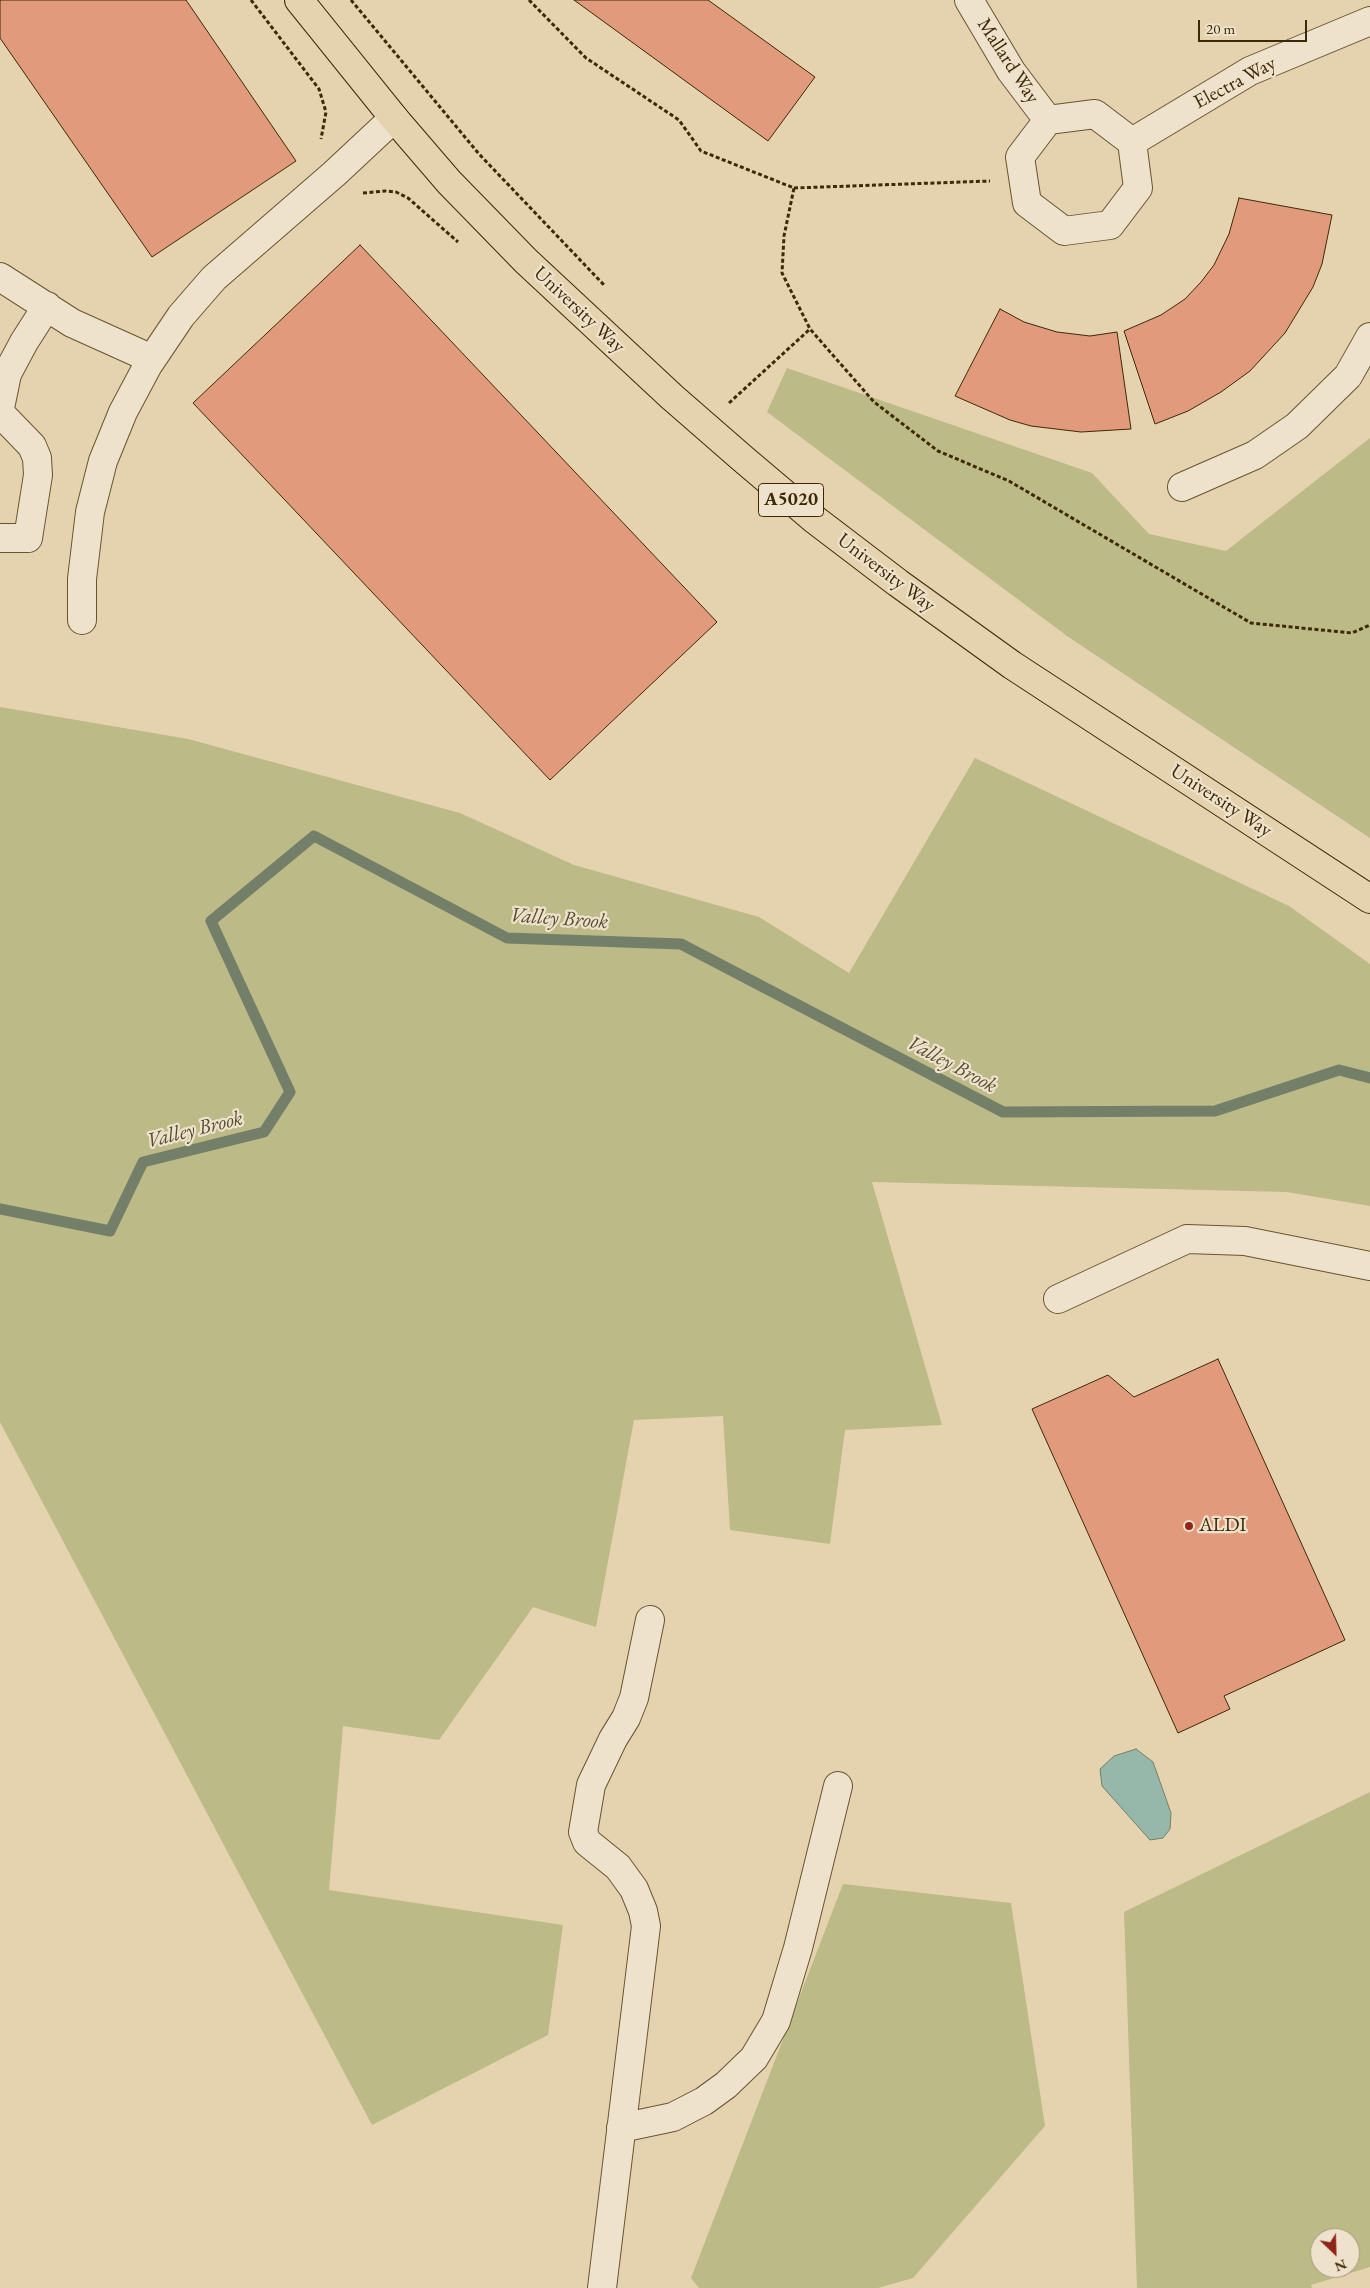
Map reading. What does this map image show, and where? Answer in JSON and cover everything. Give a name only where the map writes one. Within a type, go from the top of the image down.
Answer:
[{"type":"highway","name":"University Way","points":[[299,0],[394,118],[449,182],[526,261],[708,429],[814,519],[898,583],[1012,665],[1370,899]]},
{"type":"street","name":"Mallard Way","points":[[969,0],[1011,71],[1048,120]]},
{"type":"street","name":"Electra Way","points":[[1132,142],[1250,71],[1370,21]]},
{"type":"street","points":[[1095,114],[1132,142],[1138,188],[1110,225],[1064,231],[1027,203],[1020,157],[1048,120],[1095,114]]},
{"type":"street","points":[[82,620],[82,579],[90,512],[103,461],[123,412],[152,359],[181,316],[214,278],[334,174],[394,118]]},
{"type":"street","points":[[0,277],[72,323],[152,359]]},
{"type":"street","points":[[0,408],[7,374],[46,306]]},
{"type":"street","points":[[1182,487],[1255,455],[1297,426],[1348,376],[1370,337]]},
{"type":"street","points":[[0,414],[32,446],[37,458],[38,475],[28,538],[0,538]]},
{"type":"street","points":[[1058,1299],[1187,1239],[1245,1240],[1370,1266]]},
{"type":"street","points":[[602,2288],[646,1926],[643,1911],[634,1889],[618,1867],[587,1842],[583,1832],[590,1785],[613,1739],[626,1718],[634,1698],[650,1620]]},
{"type":"street","points":[[621,2128],[673,2117],[704,2101],[726,2085],[754,2058],[776,2021],[798,1948],[838,1786]]},
{"type":"path","points":[[351,0],[479,154],[608,289]]},
{"type":"path","points":[[529,0],[586,58],[679,120],[701,151],[794,188],[1023,180]]},
{"type":"path","points":[[794,188],[784,236],[782,273],[810,329],[874,402],[938,451],[1009,481],[1251,623],[1352,633],[1370,625]]},
{"type":"path","points":[[728,404],[810,329]]},
{"type":"path","points":[[722,398],[736,410]]},
{"type":"shaded area","points":[[787,368],[1092,473],[1149,534],[1226,551],[1370,438],[1370,838],[1067,636],[767,412]]},
{"type":"shaded area","points":[[0,707],[188,739],[460,813],[574,865],[759,917],[849,973],[975,758],[1289,906],[1370,964],[1370,1206],[1287,1192],[872,1182],[942,1425],[845,1430],[830,1544],[730,1530],[723,1416],[634,1420],[596,1627],[533,1607],[439,1740],[343,1726],[329,1890],[563,1925],[548,2035],[372,2125],[0,1422]]},
{"type":"shaded area","points":[[1136,1749],[1153,1762],[1171,1813],[1170,1829],[1163,1838],[1150,1840],[1102,1786],[1100,1769],[1114,1756]]},
{"type":"shaded area","points":[[1370,1792],[1370,2267],[1360,2270],[1360,2228],[1310,2228],[1310,2278],[1334,2278],[1311,2285],[1312,2288],[1137,2288],[1124,1912]]},
{"type":"shaded area","points":[[843,1884],[1011,1903],[1045,2126],[913,2278],[878,2288],[699,2288],[691,2278]]},
{"type":"building","points":[[0,0],[186,0],[296,161],[152,257],[0,38]]},
{"type":"building","points":[[574,0],[708,0],[815,77],[768,141]]},
{"type":"building","points":[[1239,198],[1332,215],[1322,264],[1313,287],[1285,333],[1250,371],[1221,392],[1188,411],[1155,424],[1124,331],[1161,315],[1185,299],[1201,282],[1214,265],[1229,234]]},
{"type":"building","points":[[360,245],[717,622],[550,780],[193,403]]},
{"type":"building","points":[[1000,309],[1024,322],[1057,332],[1090,336],[1117,332],[1131,429],[1081,432],[1031,426],[1010,420],[955,396]]},
{"type":"building","name":"ALDI","points":[[1218,1359],[1345,1640],[1224,1696],[1230,1709],[1178,1733],[1032,1409],[1108,1375],[1134,1397]]},
{"type":"waterway","name":"Valley Brook","points":[[0,1209],[110,1231],[143,1162],[264,1132],[290,1092],[211,921],[314,836],[507,938],[681,944],[1003,1112],[1215,1111],[1339,1070],[1370,1078]]},
{"type":"place","name":"ALDI","points":[[1189,1526]]}]
